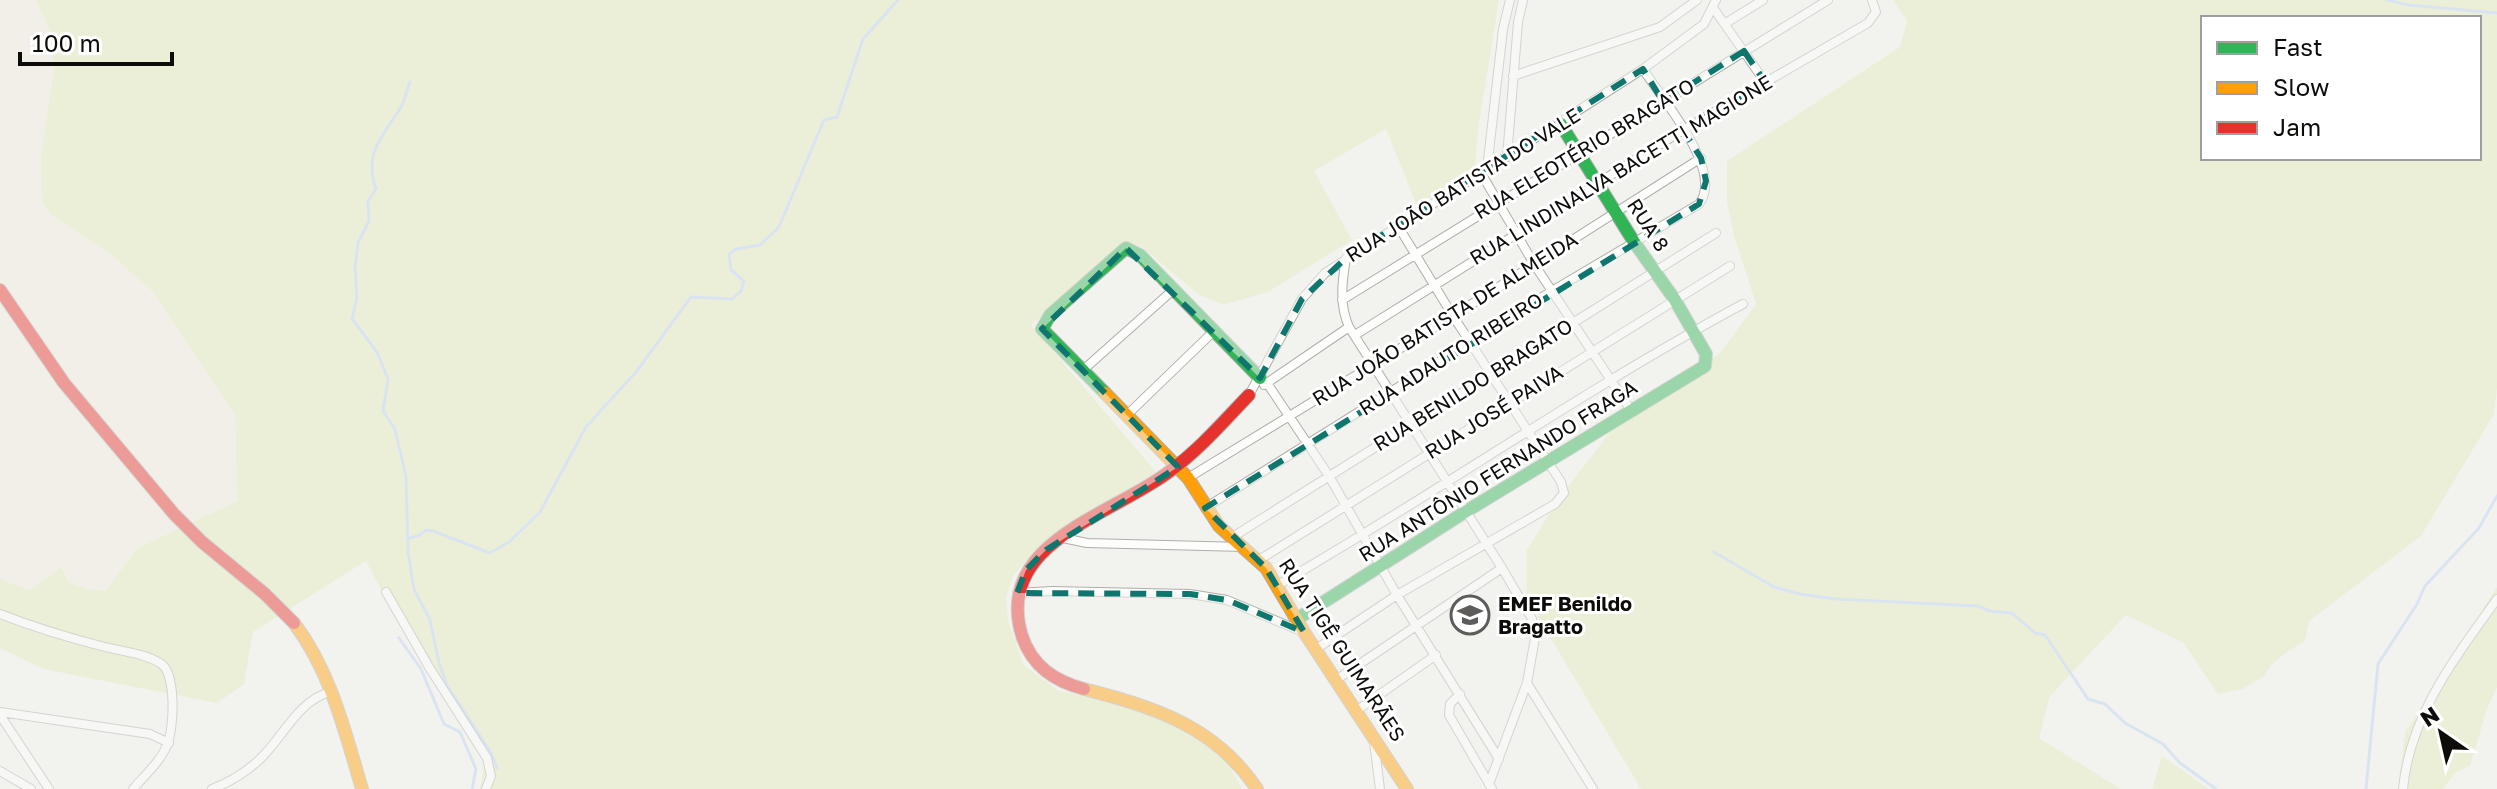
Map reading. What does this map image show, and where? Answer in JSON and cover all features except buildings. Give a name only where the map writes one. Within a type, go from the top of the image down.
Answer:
[{"type":"street","points":[[1510,0],[1503,29],[1484,171],[1496,203],[1632,412]]},
{"type":"street","points":[[1507,157],[1523,0]]},
{"type":"street","points":[[1513,76],[1660,27],[1697,0]]},
{"type":"street","points":[[1726,23],[1763,0]]},
{"type":"street","name":"RUA ELEOTÉRIO BRAGATO","points":[[1342,300],[1828,0]]},
{"type":"street","name":"RUA LINDINALVA BACETTI MAGIONE","points":[[1249,395],[1264,381],[1434,285],[1683,130],[1868,23],[1876,12],[1872,1]]},
{"type":"street","points":[[1715,4],[1765,82]]},
{"type":"street","name":"RUA JOÃO BATISTA DO VALE","points":[[1264,381],[1302,299],[1313,284],[1346,258],[1643,69],[1704,24],[1715,4]]},
{"type":"street","points":[[1643,69],[1701,158]]},
{"type":"street","name":"RUA 8","points":[[1560,123],[1704,349]]},
{"type":"street","name":"RUA ADAUTO RIBEIRO","points":[[1205,508],[1552,291],[1699,204],[1706,181],[1701,158]]},
{"type":"street","name":"RUA JOÃO BATISTA DE ALMEIDA","points":[[1188,478],[1453,316],[1701,158]]},
{"type":"street","points":[[1316,649],[1397,595],[1555,504],[1564,493],[1548,461],[1398,226]]},
{"type":"street","name":"RUA BENILDO BRAGATO","points":[[1231,538],[1716,233]]},
{"type":"street","name":"RUA TIGÊ GUIMARÃES","points":[[1173,290],[1136,251],[1126,248],[1050,315],[1042,329],[1188,478],[1205,508],[1231,538],[1259,560],[1407,789]]},
{"type":"street","points":[[1346,258],[1342,300],[1344,315],[1352,331],[1527,608],[1534,628],[1527,683],[1491,786]]},
{"type":"street","name":"RUA JOSÉ PAIVA","points":[[1259,560],[1730,266]]},
{"type":"street","points":[[0,290],[27,335],[66,385],[176,515],[209,549],[294,622],[317,660],[362,789]]},
{"type":"street","points":[[1082,371],[1173,290],[1264,381],[1290,416],[1499,759]]},
{"type":"street","points":[[1276,586],[1363,536],[1609,381],[1743,304]]},
{"type":"street","points":[[1128,414],[1214,331]]},
{"type":"street","name":"RUA ANTÔNIO FERNANDO FRAGA","points":[[1297,619],[1465,512],[1700,371],[1707,360],[1704,349]]},
{"type":"street","points":[[1249,395],[1176,466],[1033,560],[1017,593],[1017,614],[1031,652],[1049,675],[1070,685],[1156,710],[1206,733],[1236,760],[1257,789]]},
{"type":"street","points":[[1063,538],[1087,543],[1244,547]]},
{"type":"street","points":[[1336,680],[1502,568]]},
{"type":"street","points":[[386,592],[487,758],[491,776],[486,789]]},
{"type":"street","points":[[1017,593],[1190,594],[1235,603],[1304,632]]},
{"type":"street","points":[[2403,789],[2410,751],[2433,690],[2497,599]]},
{"type":"street","points":[[0,614],[42,630],[161,663],[168,670],[172,715],[169,743],[133,789]]},
{"type":"street","points":[[1356,711],[1436,655]]},
{"type":"street","points":[[1527,683],[1593,789]]},
{"type":"street","points":[[212,789],[228,783],[252,766],[304,706],[318,695],[330,692]]},
{"type":"street","points":[[1460,694],[1450,704],[1449,715],[1491,786]]},
{"type":"street","points":[[0,714],[150,734],[169,743]]},
{"type":"street","points":[[0,714],[49,789]]},
{"type":"street","points":[[1373,737],[1380,789]]},
{"type":"street","points":[[0,771],[31,789]]},
{"type":"highlighted area","points":[[1744,51],[1765,82],[1683,130],[1701,158],[1706,181],[1699,204],[1205,508],[1266,568],[1304,632],[1227,600],[1190,594],[1017,593],[1026,570],[1046,550],[1178,467],[1042,329],[1126,248],[1260,378],[1302,299],[1346,258],[1643,69],[1663,102]]},
{"type":"shaded area","points":[[0,0],[36,0],[51,34],[54,70],[48,111],[53,216],[109,253],[154,293],[235,414],[237,501],[136,549],[106,591],[87,589],[68,582],[29,590],[0,579]]},
{"type":"green space","points":[[36,0],[1499,0],[1475,166],[1417,206],[1386,129],[1314,171],[1352,240],[1268,292],[1223,305],[1198,294],[1135,244],[1121,247],[1031,325],[1156,472],[1045,540],[1013,576],[1006,598],[1008,621],[1024,665],[1057,690],[1125,706],[1185,730],[1228,763],[1242,789],[480,789],[485,761],[394,615],[366,561],[253,632],[244,684],[217,703],[43,669],[0,648],[0,579],[29,590],[62,567],[68,582],[87,589],[106,591],[136,549],[237,501],[235,414],[154,293],[109,253],[53,216],[42,203],[41,155],[54,70],[51,34]]},
{"type":"green space","points":[[1893,0],[2497,0],[2497,388],[2494,414],[2421,536],[2309,621],[2305,641],[2272,664],[2264,676],[2243,689],[2218,694],[2184,643],[2126,615],[2050,696],[2039,738],[2121,789],[1641,789],[1526,597],[1527,550],[1557,501],[1614,427],[1720,353],[1756,304],[1734,236],[1727,202],[1727,161],[1900,47],[1907,21]]},
{"type":"green space","points":[[2497,587],[2497,687],[2470,766],[2456,772],[2443,789],[2398,789],[2405,733]]},
{"type":"green space","points":[[2162,756],[2209,789],[2152,789]]},
{"type":"waterway","points":[[409,538],[426,530],[433,531],[490,553],[509,542],[540,512],[586,427],[636,372],[691,297],[732,299],[741,291],[744,281],[731,270],[729,254],[736,249],[760,245],[779,227],[824,120],[837,117],[863,39],[898,0]]},
{"type":"waterway","points":[[2387,0],[2497,13]]},
{"type":"waterway","points":[[410,82],[402,105],[380,139],[373,157],[376,189],[368,201],[369,221],[358,243],[355,267],[357,298],[352,319],[377,352],[388,379],[383,411],[395,429],[406,477],[408,552],[414,589],[430,620],[447,685],[491,753],[497,768]]},
{"type":"waterway","points":[[2366,789],[2378,664],[2417,604],[2425,586],[2479,528],[2497,496]]},
{"type":"waterway","points":[[1714,552],[1774,587],[1800,594],[1836,599],[1978,606],[1990,611],[2012,613],[2035,633],[2045,635],[2088,699],[2105,704],[2125,723],[2163,744],[2180,763],[2216,789]]},
{"type":"waterway","points":[[399,638],[421,669],[444,724],[460,732],[476,769],[472,789]]},
{"type":"traffic: fast","points":[[1297,619],[1705,366],[1706,354],[1675,300],[1634,242],[1560,123]]},
{"type":"traffic: fast","points":[[1105,393],[1042,329],[1050,315],[1126,248],[1140,255],[1260,378]]},
{"type":"traffic: slow","points":[[1105,393],[1188,478],[1219,526],[1266,568],[1407,789]]},
{"type":"traffic: slow","points":[[294,623],[327,682],[362,789]]},
{"type":"traffic: slow","points":[[1084,689],[1135,703],[1202,734],[1222,749],[1257,789]]},
{"type":"traffic: jam","points":[[0,290],[64,383],[174,514],[294,623]]},
{"type":"traffic: jam","points":[[1084,689],[1054,677],[1038,664],[1026,647],[1018,604],[1025,577],[1041,554],[1064,535],[1170,471],[1249,395]]},
{"type":"place","name":"EMEF Benildo Bragatto","points":[[1470,615]]}]
